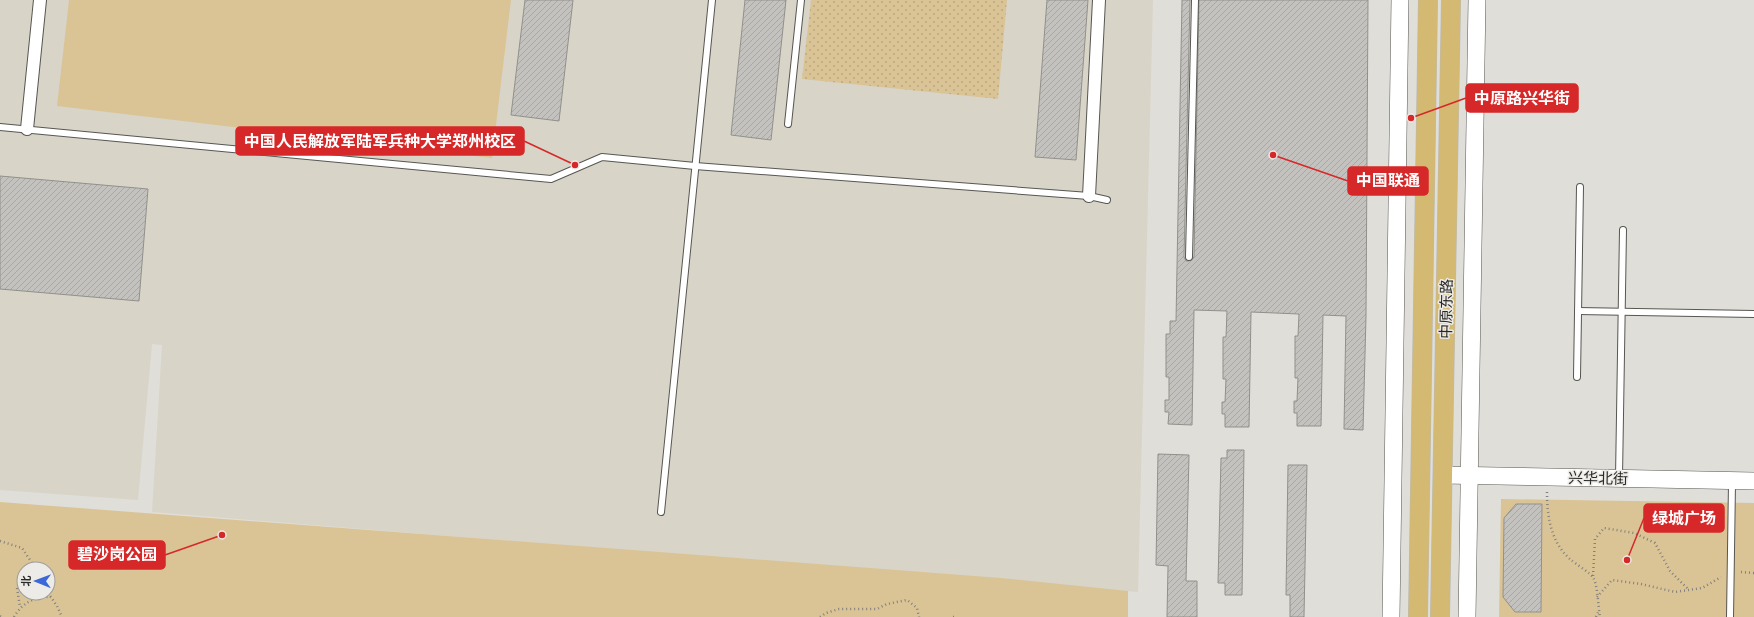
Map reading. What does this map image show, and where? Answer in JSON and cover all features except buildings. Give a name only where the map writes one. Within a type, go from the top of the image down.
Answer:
[{"type":"main road","name":"中原东路","points":[[1418,617],[1428,0]]},
{"type":"main road","name":"中原东路","points":[[1440,617],[1451,0]]},
{"type":"street","points":[[27,129],[40,0]]},
{"type":"street","points":[[1090,196],[1099,0]]},
{"type":"street","points":[[1391,617],[1400,0]]},
{"type":"street","points":[[1467,617],[1478,0]]},
{"type":"street","name":"兴华北街","points":[[1443,475],[1754,480]]},
{"type":"lane","points":[[661,512],[712,0]]},
{"type":"lane","points":[[788,124],[800,0]]},
{"type":"lane","points":[[1189,257],[1195,0]]},
{"type":"lane","points":[[0,127],[551,179],[602,157],[695,166],[1090,196],[1107,200]]},
{"type":"lane","points":[[1577,377],[1580,187]]},
{"type":"lane","points":[[1619,478],[1623,230]]},
{"type":"lane","points":[[1578,311],[1754,314]]},
{"type":"lane","points":[[1730,617],[1732,480]]},
{"type":"path","points":[[1547,477],[1547,510],[1555,539],[1565,555],[1592,576]]},
{"type":"path","points":[[1600,617],[1592,576],[1595,539],[1604,528],[1634,533],[1655,542],[1670,571],[1689,590]]},
{"type":"path","points":[[0,541],[22,548],[31,561]]},
{"type":"path","points":[[1597,597],[1612,580],[1641,584],[1675,592],[1702,588],[1731,572]]},
{"type":"path","points":[[820,617],[826,613],[839,609],[877,609],[887,604],[907,600],[917,608],[920,617]]},
{"type":"path","points":[[19,601],[20,607]]},
{"type":"path","points":[[14,617],[20,607],[30,601]]},
{"type":"path","points":[[53,601],[62,617]]},
{"type":"path","points":[[1596,617],[1599,610]]},
{"type":"shaded area","points":[[0,0],[1153,0],[1138,592],[152,512],[162,345],[152,344],[138,500],[0,490]]},
{"type":"shaded area","points":[[69,0],[511,0],[492,158],[57,106]]},
{"type":"shaded area","points":[[811,0],[1007,0],[998,99],[802,79]]},
{"type":"shaded area","points":[[1501,499],[1754,503],[1754,617],[1499,617]]},
{"type":"shaded area","points":[[0,502],[1001,578],[1128,591],[1128,617],[0,617]]},
{"type":"place","name":"中原路兴华街","points":[[1411,118]]},
{"type":"place","name":"中国联通","points":[[1273,155]]},
{"type":"place","name":"中国人民解放军陆军兵种大学郑州校区","points":[[575,165]]},
{"type":"place","name":"碧沙岗公园","points":[[222,535]]},
{"type":"place","name":"绿城广场","points":[[1627,560]]}]
